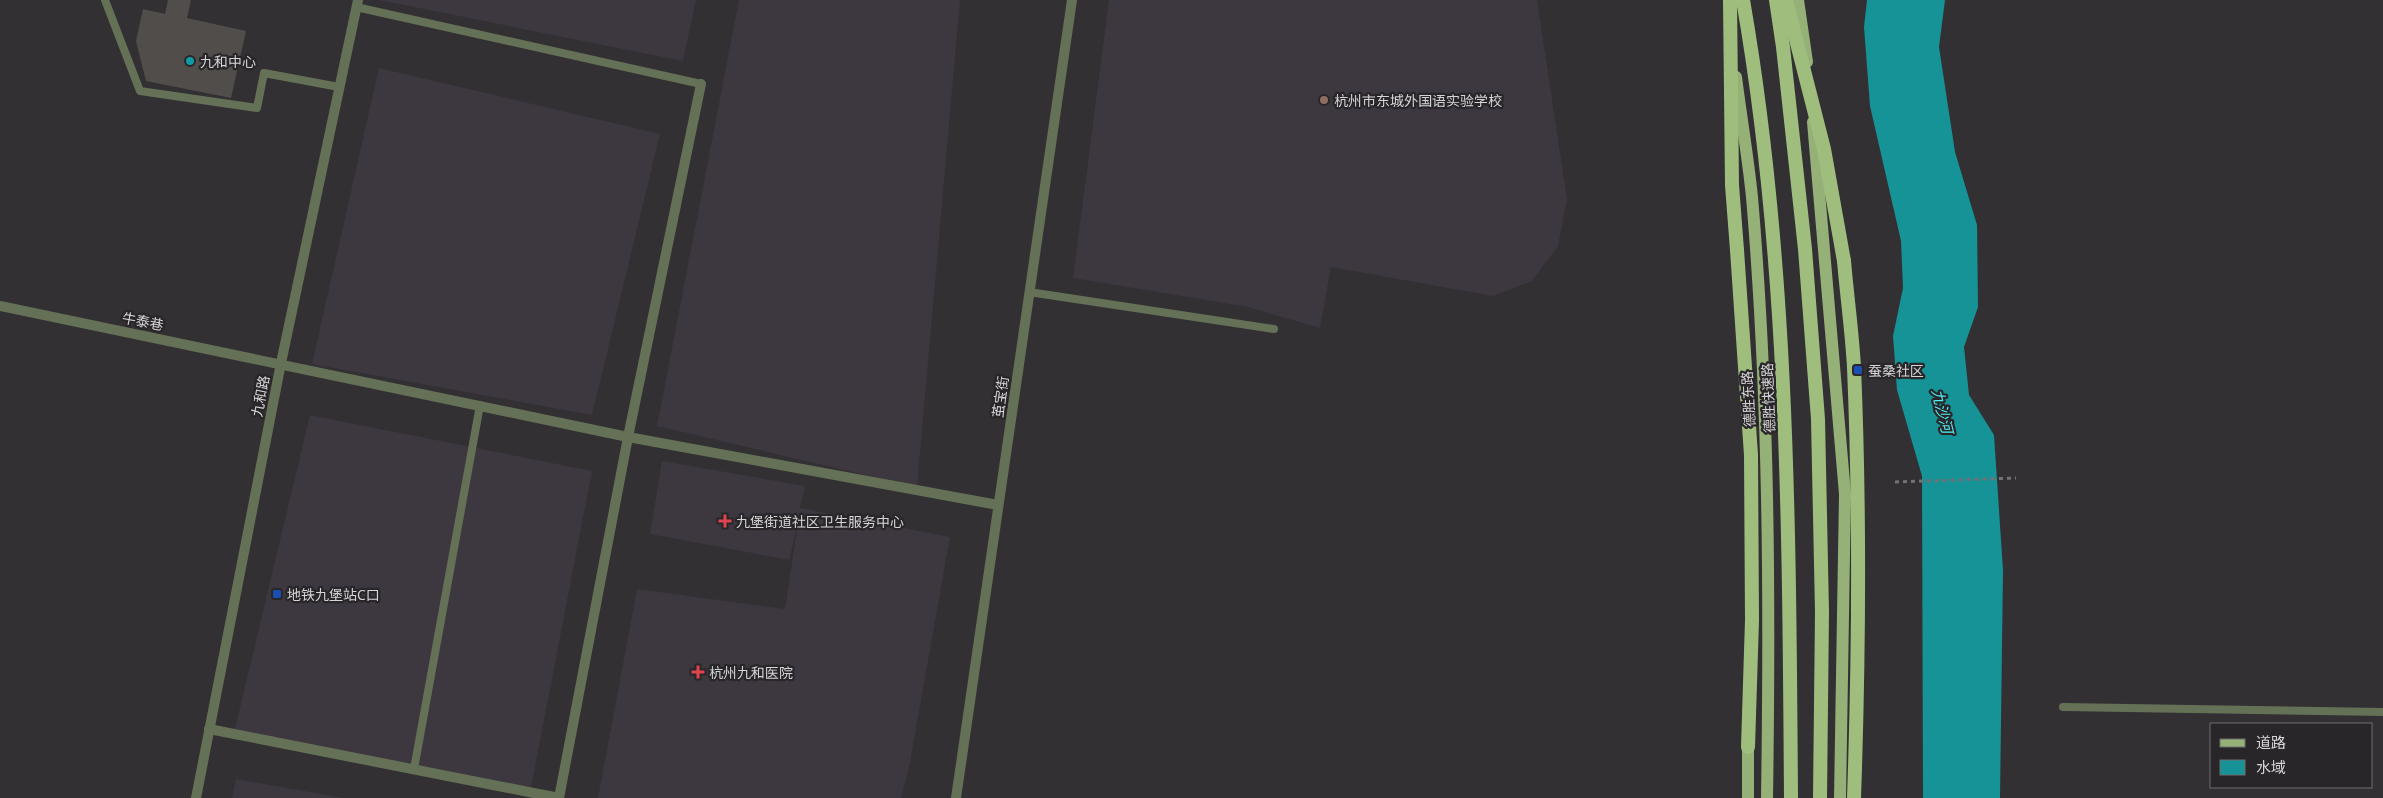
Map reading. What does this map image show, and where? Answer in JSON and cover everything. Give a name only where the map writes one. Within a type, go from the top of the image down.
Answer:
[{"type":"highway","points":[[1730,0],[1732,184],[1751,455],[1752,620],[1748,748]]},
{"type":"highway","name":"德胜快速路","points":[[1743,0],[1751,46],[1773,218],[1784,368],[1791,798]]},
{"type":"highway","points":[[1776,0],[1784,47],[1805,249],[1818,419],[1822,612],[1820,798]]},
{"type":"highway","points":[[1786,0],[1824,149],[1844,261],[1852,346],[1858,698],[1854,798]]},
{"type":"main road","name":"德胜东路","points":[[1724,0],[1752,195],[1767,452],[1770,644],[1767,798]]},
{"type":"main road","points":[[1798,0],[1822,214],[1845,494],[1840,798]]},
{"type":"main road","points":[[1748,748],[1748,798]]},
{"type":"street","name":"茧宝街","points":[[956,798],[1072,0]]},
{"type":"street","name":"九和路","points":[[196,798],[281,363],[357,4]]},
{"type":"street","points":[[209,729],[559,798],[628,437],[701,84]]},
{"type":"street","name":"牛泰巷","points":[[0,306],[281,363],[628,437],[998,505]]},
{"type":"lane","points":[[105,0],[140,91],[257,108],[264,73],[339,87]]},
{"type":"lane","points":[[357,4],[701,84]]},
{"type":"lane","points":[[1029,292],[1274,329]]},
{"type":"lane","points":[[414,769],[480,405]]},
{"type":"lane","points":[[2063,708],[2383,712]]},
{"type":"path","points":[[1895,482],[2016,478]]},
{"type":"shaded area","points":[[379,0],[696,0],[683,61]]},
{"type":"shaded area","points":[[739,0],[960,0],[917,487],[657,426]]},
{"type":"shaded area","name":"杭州市东城外国语实验学校","points":[[1109,0],[1537,0],[1567,199],[1558,246],[1532,281],[1493,296],[1331,267],[1320,328],[1248,307],[1073,278]]},
{"type":"shaded area","points":[[379,68],[660,134],[592,415],[312,364]]},
{"type":"shaded area","points":[[310,415],[592,471],[530,793],[233,737]]},
{"type":"shaded area","points":[[662,461],[805,486],[800,508],[950,537],[910,762],[901,798],[598,798],[637,589],[785,609],[798,523],[789,560],[650,534]]},
{"type":"shaded area","points":[[236,779],[344,798],[232,798]]},
{"type":"water","name":"九沙河","points":[[1867,0],[1945,0],[1939,47],[1955,152],[1977,225],[1978,307],[1964,347],[1969,395],[1994,435],[2003,570],[2000,798],[1923,798],[1922,476],[1897,390],[1893,336],[1903,288],[1901,241],[1870,106],[1864,27]]},
{"type":"building","name":"九和中心","points":[[168,0],[191,0],[187,18],[246,31],[231,98],[146,81],[136,41],[143,9],[165,14]]},
{"type":"place","name":"九和中心","points":[[190,61]]},
{"type":"place","name":"杭州市东城外国语实验学校","points":[[1324,100]]},
{"type":"place","name":"蚕桑社区","points":[[1858,370]]},
{"type":"place","name":"九堡街道社区卫生服务中心","points":[[725,521]]},
{"type":"place","name":"地铁九堡站C口","points":[[277,594]]},
{"type":"place","name":"杭州九和医院","points":[[698,672]]}]
